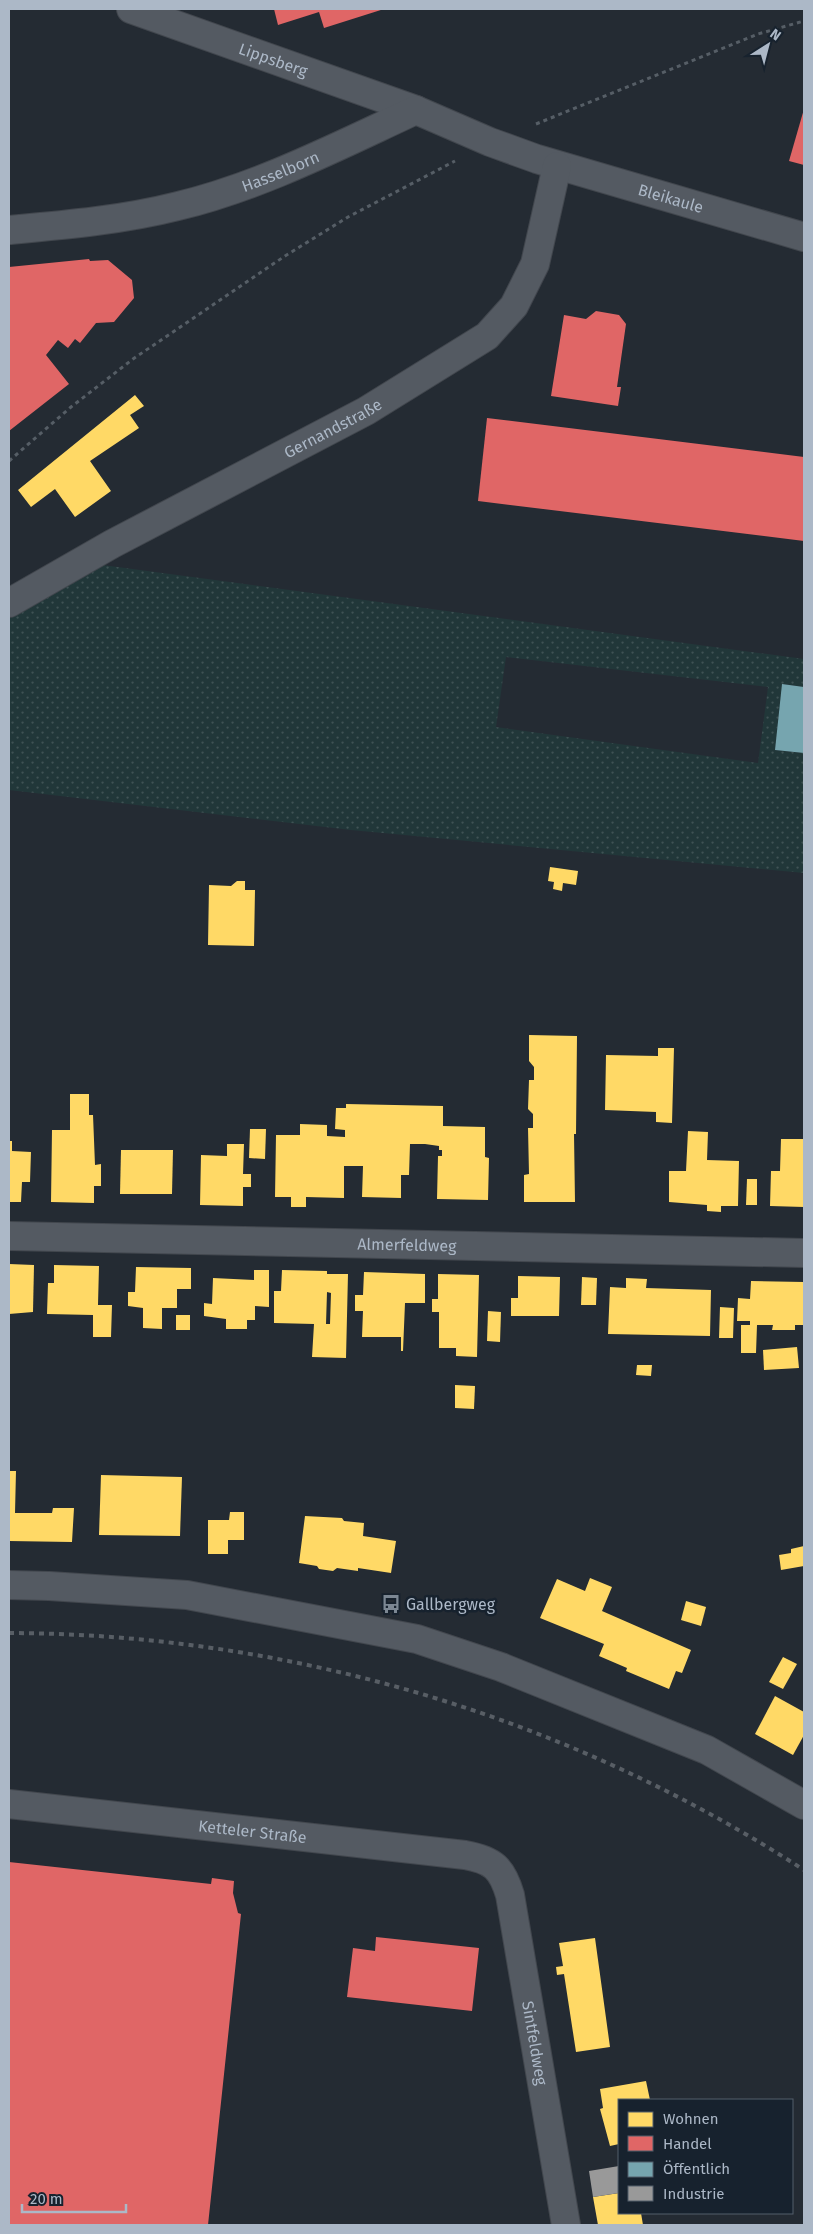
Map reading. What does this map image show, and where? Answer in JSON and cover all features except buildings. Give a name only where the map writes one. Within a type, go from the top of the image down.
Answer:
[{"type":"street","name":"Lippsberg","points":[[131,9],[416,110]]},
{"type":"street","points":[[416,110],[490,142],[547,162]]},
{"type":"street","name":"Hasselborn","points":[[9,230],[127,215],[193,202],[256,182],[416,110]]},
{"type":"street","name":"Bleikaule","points":[[547,162],[804,236]]},
{"type":"street","name":"Gernandstraße","points":[[9,603],[112,544],[366,411],[487,336],[514,306],[535,264],[547,162]]},
{"type":"street","name":"Almerfeldweg","points":[[9,1236],[804,1253]]},
{"type":"street","points":[[9,1586],[49,1586],[187,1595],[417,1639],[501,1667],[707,1750],[804,1805]]},
{"type":"street","name":"Ketteler Straße","points":[[9,1804],[465,1855],[481,1858],[494,1866]]},
{"type":"street","name":"Sintfeldweg","points":[[494,1866],[502,1873],[510,1895],[566,2225]]},
{"type":"path","points":[[9,461],[71,408],[133,359],[285,256],[348,217],[490,142],[758,34],[804,22]]},
{"type":"green space","points":[[95,564],[804,659],[804,687],[783,684],[775,750],[804,753],[804,873],[351,830],[9,790],[9,618]],"holes":[[[506,657],[768,687],[758,763],[496,727]]]},
{"type":"railway","points":[[9,1633],[114,1637],[219,1649],[322,1668],[423,1694],[523,1728],[620,1769],[714,1816],[804,1870]]},
{"type":"place","name":"Gallbergweg","points":[[391,1604]]}]
